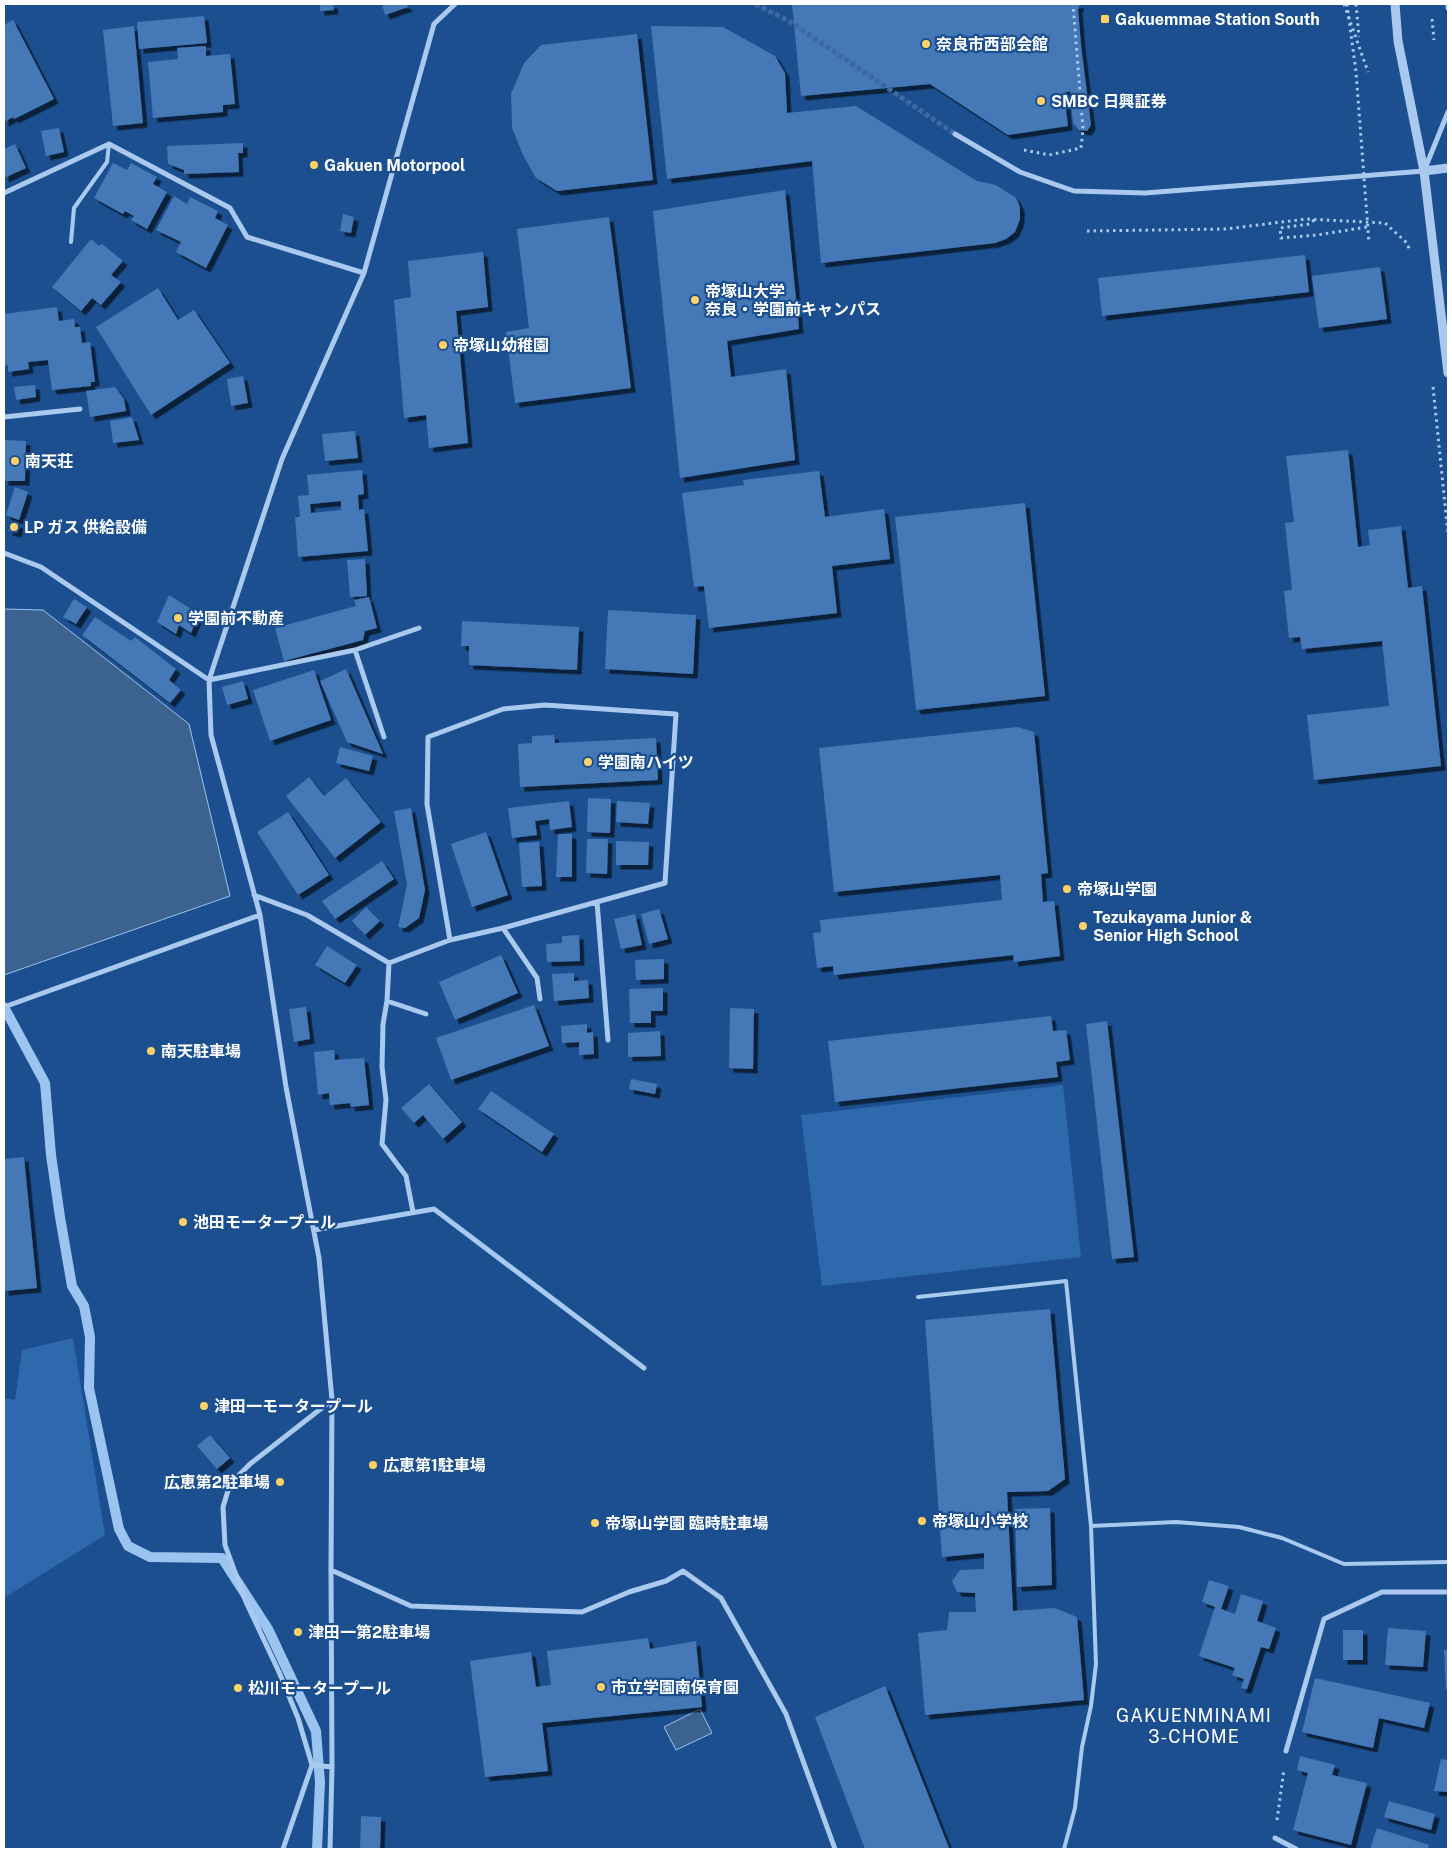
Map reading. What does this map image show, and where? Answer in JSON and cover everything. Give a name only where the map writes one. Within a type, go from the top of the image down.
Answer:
[{"type":"street","points":[[330,1849],[332,1767],[332,1400],[319,1258],[286,1087],[260,915],[210,735],[209,680],[282,459],[364,273],[434,24],[455,4]]},
{"type":"street","points":[[1395,4],[1398,41],[1424,170],[1448,373]]},
{"type":"street","points":[[1424,170],[1448,112]]},
{"type":"street","points":[[955,134],[1020,172],[1074,191],[1145,193],[1448,168]]},
{"type":"street","points":[[4,193],[109,144],[230,208],[247,237],[364,273]]},
{"type":"street","points":[[4,416],[80,409]]},
{"type":"street","points":[[4,553],[41,566],[209,680],[355,650],[419,628]]},
{"type":"street","points":[[355,650],[384,737]]},
{"type":"street","points":[[389,963],[450,940],[503,928],[665,883],[676,714],[545,705],[503,709],[428,737],[427,804],[450,940]]},
{"type":"street","points":[[254,895],[307,915],[389,963]]},
{"type":"street","points":[[597,902],[608,1040]]},
{"type":"street","points":[[4,1007],[260,915]]},
{"type":"street","points":[[503,928],[537,978],[540,999]]},
{"type":"street","points":[[389,963],[387,1001],[383,1024],[382,1058],[386,1100],[382,1144],[406,1176],[413,1212]]},
{"type":"street","points":[[387,1001],[426,1014]]},
{"type":"street","points":[[314,1230],[434,1209],[644,1368]]},
{"type":"street","points":[[283,1849],[312,1764],[287,1690],[246,1602],[224,1544],[223,1507],[230,1484],[250,1464],[332,1400]]},
{"type":"street","points":[[331,1570],[411,1606],[582,1612],[629,1592],[666,1582],[683,1572],[721,1598],[786,1714],[835,1849]]},
{"type":"street","points":[[1286,1751],[1324,1619],[1382,1592],[1448,1592]]},
{"type":"street","points":[[312,1764],[332,1767]]},
{"type":"street","points":[[1275,1838],[1296,1849]]},
{"type":"lane","points":[[71,242],[74,208],[107,162],[109,144]]},
{"type":"lane","points":[[918,1297],[1066,1281],[1091,1526],[1096,1664],[1091,1706],[1082,1747],[1075,1808],[1064,1849]]},
{"type":"lane","points":[[1091,1526],[1176,1522],[1239,1527],[1282,1538],[1344,1564],[1448,1562]]},
{"type":"path","points":[[1021,149],[1049,155],[1081,148],[1083,130],[1073,4]]},
{"type":"path","points":[[1346,4],[1368,72]]},
{"type":"path","points":[[1346,4],[1356,72],[1369,243]]},
{"type":"path","points":[[1356,4],[1359,43]]},
{"type":"path","points":[[1087,231],[1226,229],[1306,219],[1386,223],[1408,243],[1412,260]]},
{"type":"path","points":[[1314,220],[1310,224],[1280,228],[1281,238],[1317,235],[1367,227]]},
{"type":"path","points":[[1432,380],[1448,534]]},
{"type":"path","points":[[1275,1838],[1286,1751]]},
{"type":"shaded area","points":[[4,609],[43,610],[189,724],[230,896],[4,975]]},
{"type":"shaded area","points":[[1063,1085],[1081,1257],[822,1286],[801,1115]]},
{"type":"shaded area","points":[[73,1338],[105,1535],[4,1598],[4,1398],[15,1400],[22,1350]]},
{"type":"shaded area","points":[[700,1709],[712,1733],[676,1750],[664,1727]]},
{"type":"building","points":[[320,4],[333,4],[334,10],[320,11]]},
{"type":"building","points":[[382,4],[406,4],[408,7],[385,15]]},
{"type":"building","name":"奈良市西部会館","points":[[792,4],[1080,4],[1078,9],[1081,45],[1091,125],[1087,131],[1079,130],[1073,123],[1070,91],[1064,93],[1068,126],[1008,135],[930,84],[801,96]]},
{"type":"building","points":[[204,16],[207,43],[139,49],[137,22]]},
{"type":"building","points":[[13,20],[54,99],[4,122],[4,25]]},
{"type":"building","points":[[134,26],[143,123],[113,126],[103,30]]},
{"type":"building","points":[[651,26],[723,27],[775,56],[785,73],[787,113],[856,106],[977,181],[996,185],[1016,198],[1020,207],[1020,219],[1015,232],[1006,239],[995,243],[821,263],[812,161],[667,179]]},
{"type":"building","points":[[637,34],[653,180],[557,191],[536,178],[523,155],[512,128],[511,94],[524,63],[541,45]]},
{"type":"building","points":[[206,46],[206,56],[230,54],[235,104],[223,105],[223,112],[153,118],[148,62],[178,59],[177,48]]},
{"type":"building","points":[[59,128],[64,152],[46,156],[41,131]]},
{"type":"building","points":[[243,143],[243,153],[238,153],[239,172],[184,174],[184,170],[168,164],[167,146]]},
{"type":"building","points":[[15,144],[26,168],[4,178],[4,149]]},
{"type":"building","points":[[113,163],[127,170],[131,163],[157,177],[153,184],[167,192],[147,229],[131,220],[134,216],[125,211],[123,214],[94,198]]},
{"type":"building","points":[[785,190],[799,329],[727,341],[731,377],[786,369],[795,460],[680,478],[653,211]]},
{"type":"building","points":[[174,196],[187,204],[190,197],[218,211],[215,218],[228,225],[206,268],[176,252],[181,242],[156,230]]},
{"type":"building","points":[[343,214],[354,217],[351,233],[340,231]]},
{"type":"building","points":[[609,217],[631,388],[515,403],[506,332],[529,328],[517,229]]},
{"type":"building","points":[[91,239],[99,246],[102,244],[123,261],[111,275],[121,282],[101,305],[92,298],[81,311],[52,287]]},
{"type":"building","points":[[483,252],[488,307],[456,311],[468,443],[429,448],[426,415],[404,418],[394,300],[411,297],[408,261]]},
{"type":"building","points":[[1305,255],[1309,292],[1102,316],[1098,278]]},
{"type":"building","points":[[1380,267],[1387,319],[1319,328],[1312,276]]},
{"type":"building","points":[[158,288],[178,320],[194,310],[230,363],[151,415],[96,327]]},
{"type":"building","points":[[57,307],[59,321],[74,319],[75,327],[80,327],[82,343],[90,342],[95,382],[91,382],[91,386],[52,390],[48,360],[28,362],[29,369],[8,372],[8,365],[4,366],[4,314]]},
{"type":"building","points":[[243,376],[248,403],[231,406],[227,379]]},
{"type":"building","points":[[35,385],[36,397],[16,400],[14,387]]},
{"type":"building","points":[[115,387],[124,399],[126,411],[90,417],[86,391]]},
{"type":"building","points":[[132,417],[139,440],[113,443],[110,421]]},
{"type":"building","points":[[355,431],[358,458],[325,461],[322,434]]},
{"type":"building","name":"南天荘","points":[[4,440],[26,441],[25,481],[4,481]]},
{"type":"building","points":[[1348,450],[1358,547],[1370,545],[1368,530],[1401,526],[1408,588],[1422,586],[1441,766],[1314,780],[1307,715],[1389,706],[1382,641],[1302,649],[1300,637],[1289,638],[1284,591],[1292,590],[1285,523],[1294,522],[1286,456]]},
{"type":"building","points":[[362,470],[364,494],[358,495],[359,510],[364,509],[368,551],[298,557],[295,517],[300,517],[298,496],[309,495],[307,475]],"holes":[[[341,501],[341,510],[311,513],[310,504]]]},
{"type":"building","points":[[819,471],[825,517],[884,509],[890,559],[832,566],[837,613],[709,628],[704,586],[694,587],[682,493],[744,485],[743,480]]},
{"type":"building","points":[[15,487],[28,492],[19,520],[6,515]]},
{"type":"building","points":[[1025,503],[1045,696],[916,710],[895,517]]},
{"type":"building","name":"LP ガス 供給設備","points":[[11,522],[19,524],[17,533],[8,531]]},
{"type":"building","points":[[365,559],[367,596],[350,597],[347,560]]},
{"type":"building","name":"学園前不動産","points":[[169,595],[199,614],[191,633],[179,625],[176,634],[157,622]]},
{"type":"building","points":[[369,597],[377,628],[365,631],[363,640],[284,661],[275,628],[356,606],[354,600]]},
{"type":"building","points":[[74,599],[87,607],[76,624],[63,617]]},
{"type":"building","points":[[608,610],[696,615],[693,674],[605,669]]},
{"type":"building","points":[[95,617],[131,641],[135,637],[176,669],[169,680],[181,690],[170,703],[82,635]]},
{"type":"building","points":[[462,621],[579,627],[577,670],[469,665],[469,646],[461,646]]},
{"type":"building","points":[[346,669],[383,754],[347,742],[320,681]]},
{"type":"building","points":[[314,670],[331,720],[270,741],[253,690]]},
{"type":"building","points":[[243,681],[248,699],[227,705],[222,687]]},
{"type":"building","points":[[1017,727],[1034,732],[1048,873],[1041,874],[1043,902],[1054,901],[1060,956],[1014,962],[1013,955],[834,975],[833,966],[817,968],[813,933],[821,932],[820,920],[1002,900],[1000,875],[834,892],[819,748]]},
{"type":"building","name":"学園南ハイツ","points":[[554,735],[555,743],[656,738],[658,780],[520,787],[518,744],[532,743],[532,736]]},
{"type":"building","points":[[340,747],[373,756],[369,771],[336,763]]},
{"type":"building","points":[[309,777],[324,796],[346,778],[381,822],[335,858],[286,796]]},
{"type":"building","points":[[588,798],[611,799],[610,833],[587,832]]},
{"type":"building","points":[[569,801],[572,827],[550,830],[549,819],[535,821],[537,835],[512,838],[508,808]]},
{"type":"building","points":[[617,801],[650,803],[648,824],[616,822]]},
{"type":"building","points":[[411,808],[425,890],[419,918],[405,928],[398,927],[407,885],[394,811]]},
{"type":"building","points":[[288,812],[329,875],[298,895],[257,832]]},
{"type":"building","points":[[486,832],[508,895],[472,907],[451,844]]},
{"type":"building","points":[[558,834],[572,834],[572,877],[556,877]]},
{"type":"building","points":[[587,839],[608,839],[607,874],[586,873]]},
{"type":"building","points":[[616,841],[649,842],[648,865],[616,865]]},
{"type":"building","points":[[539,842],[542,886],[522,887],[519,843]]},
{"type":"building","points":[[382,861],[394,879],[335,919],[322,901]]},
{"type":"building","points":[[366,907],[380,921],[365,935],[352,921]]},
{"type":"building","points":[[659,909],[668,939],[649,944],[641,914]]},
{"type":"building","points":[[635,914],[642,945],[621,949],[614,919]]},
{"type":"building","points":[[579,935],[580,961],[547,962],[546,944],[562,943],[562,936]]},
{"type":"building","points":[[327,946],[357,965],[345,983],[315,965]]},
{"type":"building","points":[[501,955],[518,993],[455,1020],[439,982]]},
{"type":"building","points":[[664,959],[664,979],[636,980],[635,960]]},
{"type":"building","points":[[574,973],[574,981],[588,980],[589,998],[554,1001],[552,974]]},
{"type":"building","points":[[663,988],[663,1011],[651,1011],[651,1023],[630,1023],[629,989]]},
{"type":"building","points":[[534,1005],[549,1046],[451,1080],[436,1038]]},
{"type":"building","points":[[306,1007],[310,1039],[294,1042],[289,1009]]},
{"type":"building","points":[[730,1008],[754,1009],[753,1069],[729,1068]]},
{"type":"building","points":[[1051,1016],[1053,1031],[1066,1030],[1070,1060],[1056,1062],[1058,1077],[835,1102],[828,1041]]},
{"type":"building","points":[[1107,1021],[1134,1257],[1112,1259],[1086,1024]]},
{"type":"building","points":[[587,1024],[587,1033],[593,1032],[594,1054],[579,1055],[579,1042],[562,1043],[561,1026]]},
{"type":"building","points":[[660,1031],[661,1056],[628,1057],[628,1033]]},
{"type":"building","points":[[334,1050],[335,1060],[364,1058],[369,1105],[351,1107],[350,1103],[330,1105],[329,1093],[318,1095],[314,1052]]},
{"type":"building","points":[[631,1079],[657,1084],[655,1094],[629,1089]]},
{"type":"building","points":[[429,1084],[462,1122],[443,1139],[423,1115],[414,1123],[401,1108]]},
{"type":"building","points":[[491,1091],[554,1134],[542,1152],[478,1109]]},
{"type":"building","points":[[24,1157],[37,1288],[4,1291],[4,1159]]},
{"type":"building","points":[[1050,1309],[1065,1479],[1048,1491],[1007,1492],[1013,1611],[1055,1608],[1077,1617],[1084,1700],[925,1715],[918,1633],[947,1630],[949,1612],[976,1612],[975,1593],[957,1592],[952,1581],[960,1570],[984,1569],[984,1553],[942,1557],[925,1320]]},
{"type":"building","points":[[210,1435],[230,1458],[217,1469],[197,1446]]},
{"type":"building","points":[[1050,1508],[1052,1585],[1017,1587],[1015,1509]]},
{"type":"building","points":[[1209,1580],[1229,1586],[1221,1609],[1235,1614],[1241,1594],[1263,1601],[1257,1621],[1276,1628],[1269,1649],[1261,1647],[1247,1689],[1241,1688],[1244,1679],[1232,1675],[1235,1668],[1199,1656],[1215,1607],[1202,1602]]},
{"type":"building","points":[[1388,1628],[1426,1631],[1423,1667],[1385,1665]]},
{"type":"building","points":[[1343,1630],[1363,1630],[1363,1660],[1343,1660]]},
{"type":"building","points":[[648,1638],[650,1649],[696,1641],[702,1707],[542,1723],[548,1771],[485,1777],[470,1661],[531,1652],[536,1687],[551,1685],[547,1651]]},
{"type":"building","points":[[1444,1650],[1448,1650],[1448,1690],[1446,1690]]},
{"type":"building","points":[[1315,1678],[1430,1703],[1424,1728],[1379,1718],[1373,1748],[1302,1732]]},
{"type":"building","points":[[885,1686],[949,1848],[865,1849],[815,1717]]},
{"type":"building","points":[[1300,1756],[1335,1765],[1332,1775],[1367,1783],[1351,1845],[1293,1830],[1308,1773],[1297,1770]]},
{"type":"building","points":[[1441,1759],[1448,1760],[1448,1792],[1434,1791]]},
{"type":"building","points":[[1389,1801],[1435,1814],[1431,1830],[1384,1817]]},
{"type":"building","points":[[361,1816],[381,1817],[380,1849],[360,1849]]},
{"type":"building","points":[[1377,1828],[1429,1845],[1428,1849],[1370,1849]]},
{"type":"waterway","points":[[4,1007],[45,1083],[51,1155],[60,1217],[72,1286],[84,1306],[90,1337],[89,1388],[119,1529],[128,1546],[150,1557],[222,1558],[268,1629],[316,1731],[320,1782],[317,1849]]},
{"type":"tunnel","points":[[755,4],[789,21],[955,134]]},
{"type":"place","name":"Gakuemmae Station South","points":[[1105,19]]},
{"type":"place","name":"奈良市西部会館","points":[[926,44]]},
{"type":"place","name":"SMBC 日興証券","points":[[1041,101]]},
{"type":"place","name":"Gakuen Motorpool","points":[[314,165]]},
{"type":"place","name":"帝塚山大学 奈良・学園前キャンパス","points":[[695,300]]},
{"type":"place","name":"帝塚山幼稚園","points":[[443,345]]},
{"type":"place","name":"南天荘","points":[[15,461]]},
{"type":"place","name":"LP ガス 供給設備","points":[[14,527]]},
{"type":"place","name":"学園前不動産","points":[[178,618]]},
{"type":"place","name":"学園南ハイツ","points":[[588,762]]},
{"type":"place","name":"帝塚山学園","points":[[1067,889]]},
{"type":"place","name":"Tezukayama Junior & Senior High School","points":[[1083,926]]},
{"type":"place","name":"南天駐車場","points":[[151,1051]]},
{"type":"place","name":"池田モータープール","points":[[183,1222]]},
{"type":"place","name":"津田一モータープール","points":[[204,1406]]},
{"type":"place","name":"広恵第1駐車場","points":[[373,1465]]},
{"type":"place","name":"広恵第2駐車場","points":[[280,1482]]},
{"type":"place","name":"帝塚山小学校","points":[[922,1521]]},
{"type":"place","name":"帝塚山学園 臨時駐車場","points":[[595,1523]]},
{"type":"place","name":"津田一第2駐車場","points":[[298,1632]]},
{"type":"place","name":"市立学園南保育園","points":[[601,1687]]},
{"type":"place","name":"松川モータープール","points":[[238,1688]]},
{"type":"district","name":"GAKUENMINAMI 3-CHOME","points":[[1194,1725]]}]
